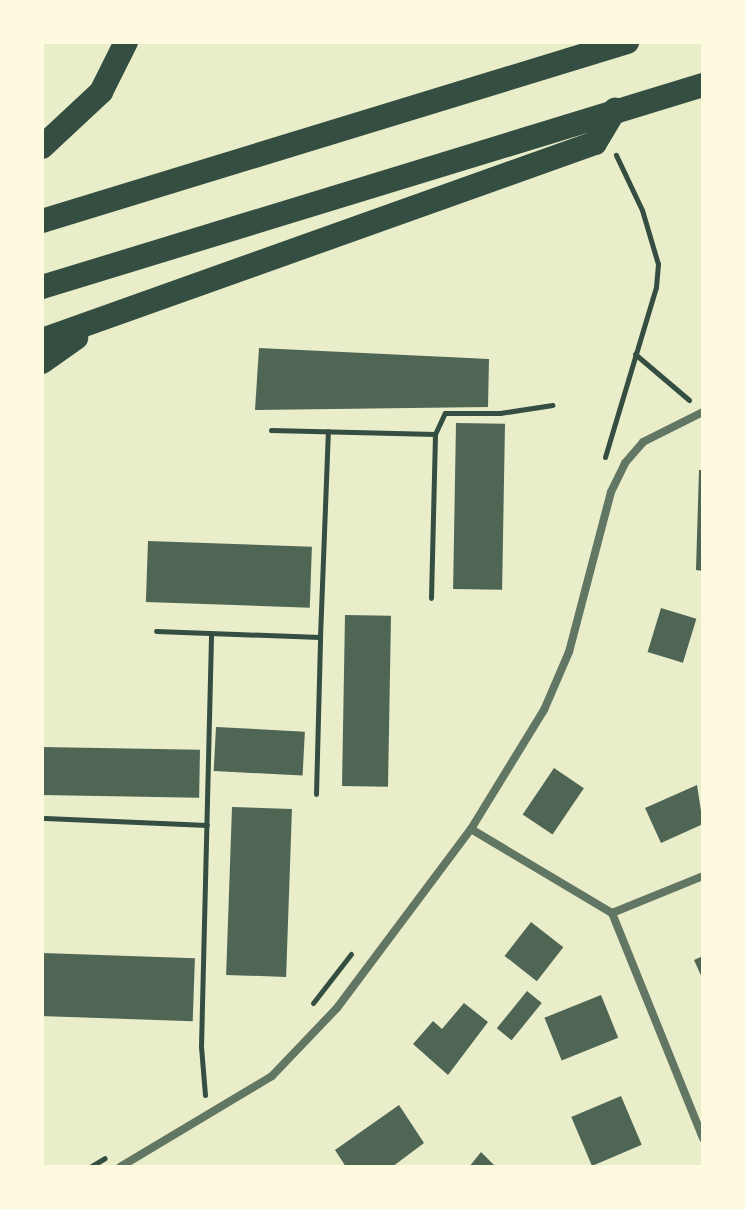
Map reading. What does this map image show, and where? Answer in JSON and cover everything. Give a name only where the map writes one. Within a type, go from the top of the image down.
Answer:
[{"type":"highway","points":[[42,147],[101,92],[126,42]]},
{"type":"highway","points":[[42,221],[627,42]]},
{"type":"highway","points":[[42,287],[703,85]]},
{"type":"highway","points":[[42,340],[595,143],[615,110]]},
{"type":"highway","points":[[42,362],[119,314]]},
{"type":"street","points":[[120,1167],[224,1107],[299,1052],[471,829],[544,710],[584,605],[611,492],[638,447],[703,412]]},
{"type":"street","points":[[471,829],[612,913],[703,1138]]},
{"type":"street","points":[[612,913],[703,876]]},
{"type":"path","points":[[601,471],[656,287],[654,242]]},
{"type":"path","points":[[635,354],[703,412]]},
{"type":"path","points":[[431,598],[435,434],[445,413],[500,413],[552,405]]},
{"type":"path","points":[[271,430],[435,434]]},
{"type":"path","points":[[316,794],[328,431]]},
{"type":"path","points":[[156,631],[320,637]]},
{"type":"path","points":[[205,1099],[201,1046],[211,633]]},
{"type":"path","points":[[45,818],[207,825]]},
{"type":"path","points":[[307,1010],[356,947]]},
{"type":"path","points":[[192,1106],[216,1092]]},
{"type":"path","points":[[90,1167],[115,1152]]},
{"type":"building","points":[[259,348],[489,359],[488,407],[255,410]]},
{"type":"building","points":[[456,423],[505,424],[502,590],[453,589]]},
{"type":"building","points":[[699,470],[703,470],[703,571],[696,570]]},
{"type":"building","points":[[148,541],[312,547],[310,608],[146,602]]},
{"type":"building","points":[[661,608],[696,619],[683,663],[648,652]]},
{"type":"building","points":[[345,615],[391,616],[388,787],[342,786]]},
{"type":"building","points":[[216,727],[305,732],[303,776],[214,771]]},
{"type":"building","points":[[42,747],[200,750],[199,798],[42,795]]},
{"type":"building","points":[[554,768],[584,788],[553,835],[523,814]]},
{"type":"building","points":[[697,785],[703,824],[661,843],[645,808]]},
{"type":"building","points":[[232,807],[292,809],[286,977],[226,975]]},
{"type":"building","points":[[531,922],[563,947],[537,981],[505,956]]},
{"type":"building","points":[[42,953],[195,958],[193,1021],[42,1016]]},
{"type":"building","points":[[703,956],[703,980],[694,960]]},
{"type":"building","points":[[527,991],[542,1003],[512,1040],[497,1028]]},
{"type":"building","points":[[601,995],[618,1038],[562,1061],[544,1018]]},
{"type":"building","points":[[464,1003],[488,1022],[448,1075],[413,1044],[433,1021],[442,1029]]},
{"type":"building","points":[[621,1096],[642,1145],[592,1166],[571,1117]]},
{"type":"building","points":[[399,1105],[424,1143],[392,1167],[346,1167],[335,1150]]},
{"type":"building","points":[[481,1152],[496,1167],[469,1167]]}]
